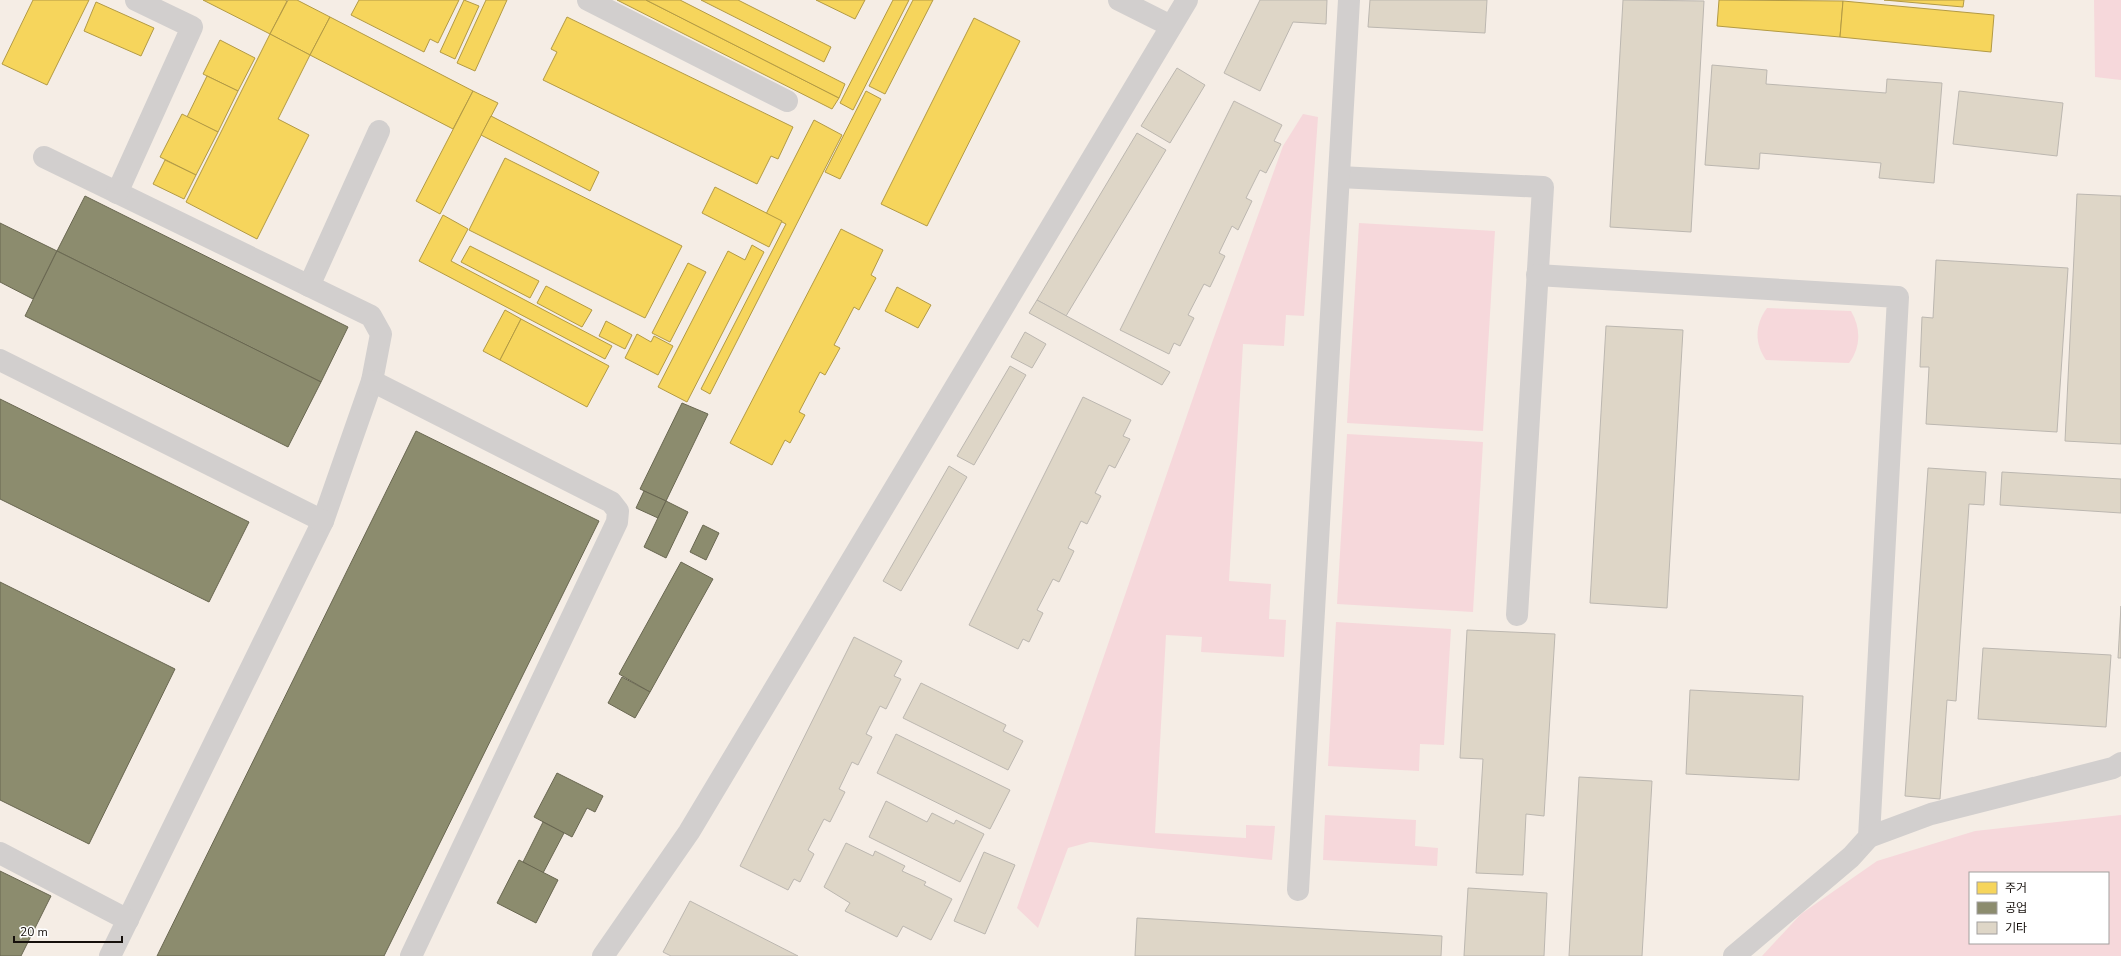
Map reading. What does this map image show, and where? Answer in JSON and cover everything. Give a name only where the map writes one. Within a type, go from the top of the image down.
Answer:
[{"type":"street","points":[[117,193],[192,27],[136,0]]},
{"type":"street","points":[[588,0],[787,101]]},
{"type":"street","points":[[1119,0],[1171,26]]},
{"type":"street","points":[[603,956],[689,832],[1187,0]]},
{"type":"street","points":[[1298,890],[1349,0]]},
{"type":"street","points":[[309,286],[379,131]]},
{"type":"street","points":[[44,158],[372,316],[381,334],[372,381],[323,521],[110,956]]},
{"type":"street","points":[[1339,177],[1542,187],[1517,615]]},
{"type":"street","points":[[1537,275],[1898,297],[1869,837]]},
{"type":"street","points":[[0,360],[323,521]]},
{"type":"street","points":[[372,381],[611,502],[618,511],[617,522],[614,529],[411,956]]},
{"type":"street","points":[[1734,956],[1851,857],[1869,837],[1931,814],[2113,768],[2121,763]]},
{"type":"street","points":[[0,853],[128,920]]},
{"type":"shaded area","points":[[2094,0],[2121,0],[2121,80],[2095,77]]},
{"type":"shaded area","points":[[1303,114],[1318,117],[1304,316],[1286,315],[1284,346],[1243,344],[1229,581],[1271,584],[1269,619],[1286,620],[1284,657],[1201,652],[1202,637],[1166,635],[1155,833],[1246,838],[1246,825],[1275,826],[1272,860],[1090,842],[1068,848],[1038,928],[1017,908],[1213,340],[1283,146]]},
{"type":"shaded area","points":[[1359,223],[1495,231],[1483,431],[1347,423]]},
{"type":"shaded area","points":[[1767,308],[1851,311],[1857,324],[1858,331],[1858,344],[1853,357],[1849,363],[1766,360],[1759,347],[1758,327]]},
{"type":"shaded area","points":[[1347,434],[1483,442],[1473,612],[1337,604]]},
{"type":"shaded area","points":[[1336,622],[1451,629],[1444,745],[1420,744],[1419,771],[1328,766]]},
{"type":"shaded area","points":[[1325,815],[1416,820],[1415,846],[1438,848],[1437,866],[1323,860]]},
{"type":"shaded area","points":[[2121,815],[2121,956],[1762,956],[1801,914],[1877,861],[1975,831]]},
{"type":"building: 주거","points":[[33,0],[89,0],[47,85],[2,64]]},
{"type":"building: 주거","points":[[203,0],[285,0],[287,1],[270,34]]},
{"type":"building: 주거","points":[[288,0],[297,0],[330,17],[310,55],[270,34]]},
{"type":"building: 주거","points":[[359,0],[459,0],[438,43],[430,39],[424,52],[351,15]]},
{"type":"building: 주거","points":[[464,0],[479,6],[455,59],[440,52]]},
{"type":"building: 주거","points":[[486,0],[507,0],[475,71],[457,63]]},
{"type":"building: 주거","points":[[617,0],[646,0],[839,98],[832,109]]},
{"type":"building: 주거","points":[[646,0],[680,0],[845,84],[839,98]]},
{"type":"building: 주거","points":[[701,0],[738,0],[831,47],[824,62]]},
{"type":"building: 주거","points":[[816,0],[865,0],[855,19]]},
{"type":"building: 주거","points":[[893,0],[909,0],[853,110],[840,103]]},
{"type":"building: 주거","points":[[913,0],[933,0],[885,94],[869,86]]},
{"type":"building: 주거","points":[[1719,0],[1843,1],[1840,37],[1717,26]]},
{"type":"building: 주거","points":[[1884,0],[1964,0],[1963,7]]},
{"type":"building: 주거","points":[[1843,1],[1994,15],[1991,52],[1840,37]]},
{"type":"building: 주거","points":[[96,2],[154,28],[141,56],[84,31]]},
{"type":"building: 주거","points":[[330,17],[473,91],[453,129],[310,55]]},
{"type":"building: 주거","points":[[567,17],[793,127],[778,159],[771,156],[757,184],[543,80],[557,52],[551,49]]},
{"type":"building: 주거","points":[[974,18],[1020,41],[927,226],[881,204]]},
{"type":"building: 주거","points":[[270,34],[310,55],[278,119],[309,135],[257,239],[186,202]]},
{"type":"building: 주거","points":[[220,40],[255,58],[238,91],[203,74]]},
{"type":"building: 주거","points":[[207,76],[238,91],[218,132],[187,117]]},
{"type":"building: 주거","points":[[473,91],[498,103],[440,214],[416,201]]},
{"type":"building: 주거","points":[[866,91],[881,99],[840,179],[825,172]]},
{"type":"building: 주거","points":[[182,114],[218,132],[196,175],[160,157]]},
{"type":"building: 주거","points":[[491,116],[599,172],[590,191],[481,135]]},
{"type":"building: 주거","points":[[814,120],[842,135],[710,394],[701,389],[786,224],[766,214]]},
{"type":"building: 주거","points":[[505,158],[682,246],[645,318],[469,230]]},
{"type":"building: 주거","points":[[165,160],[196,175],[184,199],[153,184]]},
{"type":"building: 주거","points":[[715,187],[782,221],[769,247],[702,213]]},
{"type":"building: 주거","points":[[443,215],[468,229],[451,261],[612,346],[605,359],[419,261]]},
{"type":"building: 주거","points":[[841,229],[883,250],[871,275],[876,278],[859,310],[854,307],[834,345],[840,348],[825,375],[820,372],[799,412],[805,415],[790,443],[785,440],[772,465],[730,443]]},
{"type":"building: 주거","points":[[752,245],[764,252],[687,402],[658,387],[728,251],[745,260]]},
{"type":"building: 주거","points":[[470,246],[539,281],[530,298],[461,262]]},
{"type":"building: 주거","points":[[688,263],[706,272],[670,342],[652,333]]},
{"type":"building: 주거","points":[[546,286],[592,310],[582,327],[537,303]]},
{"type":"building: 주거","points":[[897,287],[931,305],[918,328],[885,311]]},
{"type":"building: 주거","points":[[505,310],[521,319],[500,360],[483,351]]},
{"type":"building: 주거","points":[[521,319],[609,366],[587,407],[500,360]]},
{"type":"building: 주거","points":[[606,321],[632,335],[625,349],[599,336]]},
{"type":"building: 주거","points":[[637,334],[651,342],[654,336],[673,346],[658,375],[625,358]]},
{"type":"building: 공업","points":[[85,196],[348,327],[321,382],[57,251]]},
{"type":"building: 공업","points":[[0,223],[57,251],[33,299],[0,282]]},
{"type":"building: 공업","points":[[57,251],[321,382],[288,447],[25,316]]},
{"type":"building: 공업","points":[[0,399],[249,522],[209,602],[0,499]]},
{"type":"building: 공업","points":[[682,403],[708,414],[666,501],[640,489]]},
{"type":"building: 공업","points":[[416,431],[599,521],[384,956],[157,956]]},
{"type":"building: 공업","points":[[644,491],[666,501],[658,518],[636,508]]},
{"type":"building: 공업","points":[[666,501],[688,512],[666,558],[644,547]]},
{"type":"building: 공업","points":[[703,525],[719,533],[706,560],[690,552]]},
{"type":"building: 공업","points":[[681,562],[713,579],[650,692],[619,674]]},
{"type":"building: 공업","points":[[0,582],[175,669],[89,844],[0,800]]},
{"type":"building: 공업","points":[[622,677],[650,692],[635,718],[608,703]]},
{"type":"building: 공업","points":[[557,773],[603,796],[595,812],[587,808],[572,837],[534,817]]},
{"type":"building: 공업","points":[[543,822],[564,833],[543,873],[523,862]]},
{"type":"building: 공업","points":[[519,860],[558,880],[536,923],[497,903]]},
{"type":"building: 공업","points":[[0,871],[51,896],[21,956],[0,956]]},
{"type":"building: 기타","points":[[1260,0],[1327,0],[1326,24],[1293,22],[1260,91],[1224,73]]},
{"type":"building: 기타","points":[[1370,0],[1487,0],[1485,33],[1368,27]]},
{"type":"building: 기타","points":[[1623,0],[1704,1],[1691,232],[1610,227]]},
{"type":"building: 기타","points":[[1712,65],[1767,70],[1766,84],[1886,93],[1887,79],[1942,83],[1934,183],[1879,178],[1881,163],[1760,153],[1759,169],[1705,165]]},
{"type":"building: 기타","points":[[1177,68],[1205,85],[1170,143],[1141,126]]},
{"type":"building: 기타","points":[[1959,91],[2063,103],[2057,156],[1953,144]]},
{"type":"building: 기타","points":[[1234,101],[1282,125],[1274,141],[1281,144],[1266,173],[1260,170],[1246,198],[1252,201],[1238,230],[1232,226],[1219,253],[1225,256],[1210,287],[1204,284],[1188,315],[1194,318],[1180,346],[1174,343],[1169,354],[1120,330]]},
{"type":"building: 기타","points":[[1137,133],[1166,150],[1066,316],[1037,300]]},
{"type":"building: 기타","points":[[2077,194],[2121,196],[2121,444],[2065,441]]},
{"type":"building: 기타","points":[[1936,260],[2068,268],[2057,432],[1926,424],[1929,367],[1920,367],[1922,317],[1933,318]]},
{"type":"building: 기타","points":[[1037,300],[1170,372],[1162,385],[1029,313]]},
{"type":"building: 기타","points":[[1606,326],[1683,330],[1667,608],[1590,603]]},
{"type":"building: 기타","points":[[1025,332],[1046,344],[1032,368],[1011,357]]},
{"type":"building: 기타","points":[[1010,366],[1026,375],[974,465],[957,456]]},
{"type":"building: 기타","points":[[1083,397],[1131,420],[1123,436],[1130,439],[1115,468],[1109,465],[1095,493],[1101,496],[1087,524],[1081,521],[1068,548],[1074,551],[1059,582],[1053,579],[1037,610],[1043,613],[1029,642],[1023,639],[1018,649],[969,625]]},
{"type":"building: 기타","points":[[949,466],[967,477],[901,591],[883,581]]},
{"type":"building: 기타","points":[[1928,468],[1986,472],[1984,505],[1969,504],[1956,701],[1947,700],[1940,799],[1905,796]]},
{"type":"building: 기타","points":[[2002,472],[2121,479],[2121,513],[2000,505]]},
{"type":"building: 기타","points":[[2121,606],[2121,658],[2118,658]]},
{"type":"building: 기타","points":[[1467,630],[1555,634],[1544,816],[1526,814],[1523,875],[1476,873],[1483,759],[1460,758]]},
{"type":"building: 기타","points":[[854,637],[902,661],[894,676],[901,679],[886,709],[880,706],[866,734],[872,737],[858,765],[852,762],[839,789],[845,792],[830,822],[824,819],[808,850],[814,854],[800,882],[794,879],[788,890],[740,866]]},
{"type":"building: 기타","points":[[1983,648],[2111,655],[2106,727],[1978,719]]},
{"type":"building: 기타","points":[[921,683],[1006,725],[1003,731],[1023,741],[1008,770],[903,718]]},
{"type":"building: 기타","points":[[1690,690],[1803,696],[1799,780],[1686,774]]},
{"type":"building: 기타","points":[[896,734],[1010,790],[990,829],[877,773]]},
{"type":"building: 기타","points":[[1579,777],[1652,781],[1642,956],[1569,956]]},
{"type":"building: 기타","points":[[886,801],[927,822],[932,813],[954,824],[956,820],[984,834],[960,882],[869,837]]},
{"type":"building: 기타","points":[[846,843],[873,856],[875,851],[905,866],[902,871],[926,882],[924,885],[952,899],[931,940],[903,926],[897,937],[845,911],[850,903],[824,887]]},
{"type":"building: 기타","points":[[984,852],[1015,865],[985,934],[954,921]]},
{"type":"building: 기타","points":[[1468,888],[1547,893],[1544,956],[1464,956]]},
{"type":"building: 기타","points":[[690,901],[798,956],[671,956],[663,952]]},
{"type":"building: 기타","points":[[1137,918],[1442,936],[1441,956],[1135,956]]}]
